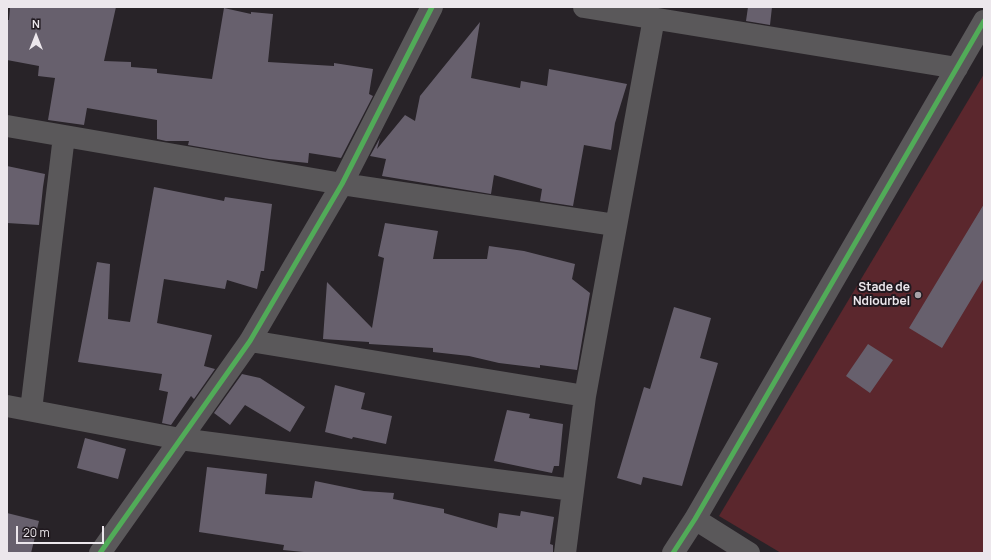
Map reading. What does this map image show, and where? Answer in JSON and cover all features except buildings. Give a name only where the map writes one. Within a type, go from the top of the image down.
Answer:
[{"type":"street","points":[[100,553],[250,341],[342,184],[432,7]]},
{"type":"street","points":[[584,7],[957,68]]},
{"type":"street","points":[[566,553],[584,396],[654,18]]},
{"type":"street","points":[[674,553],[984,21]]},
{"type":"street","points":[[7,126],[342,184],[615,225]]},
{"type":"street","points":[[31,410],[64,136]]},
{"type":"street","points":[[250,341],[584,396]]},
{"type":"street","points":[[7,406],[180,439],[573,490]]},
{"type":"street","points":[[695,519],[749,553]]},
{"type":"shaded area","name":"Stade de Ndiourbel","points":[[984,74],[984,553],[781,553],[719,516]]},
{"type":"cycle path","points":[[100,553],[250,341],[342,184],[432,7]]},
{"type":"cycle path","points":[[673,553],[695,519],[984,21]]},
{"type":"place","name":"Stade de Ndiourbel","points":[[918,295]]}]
